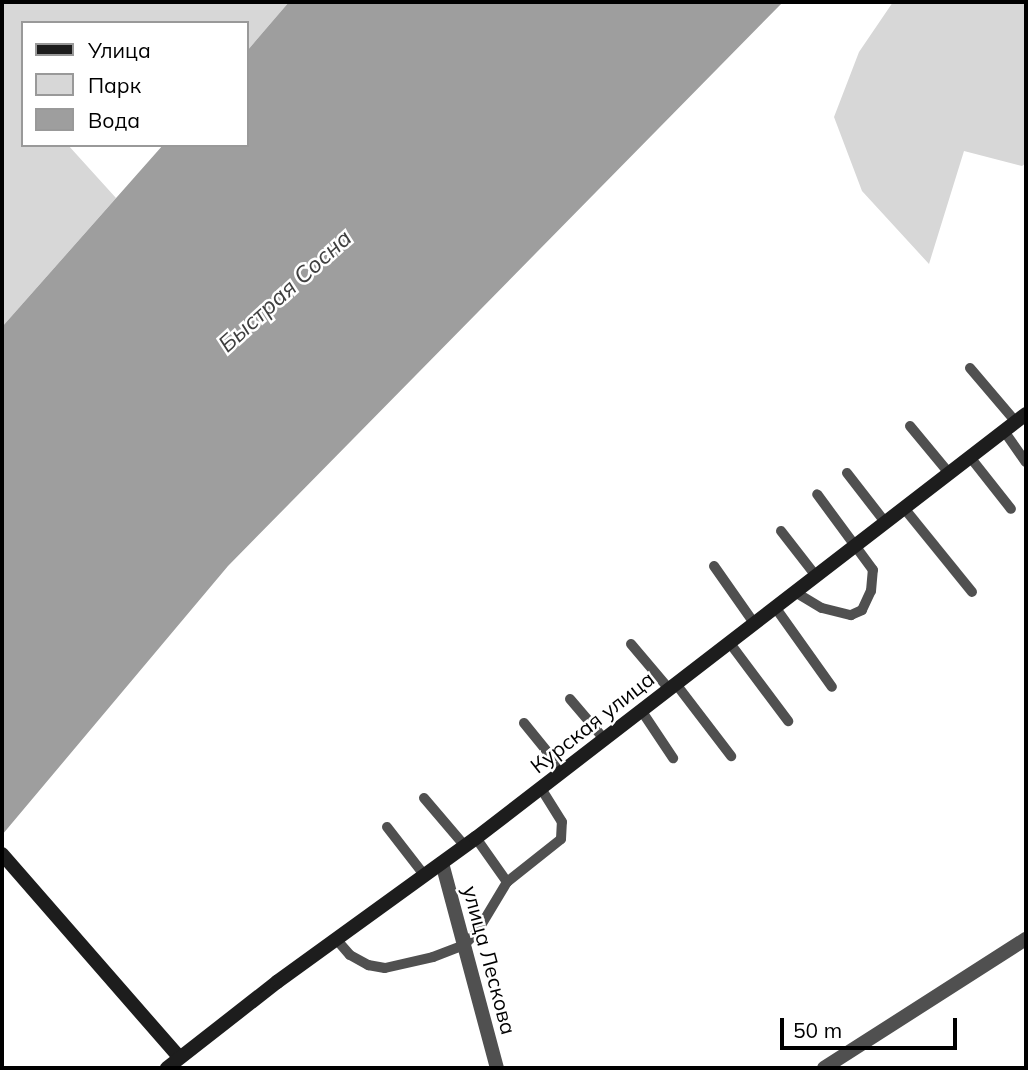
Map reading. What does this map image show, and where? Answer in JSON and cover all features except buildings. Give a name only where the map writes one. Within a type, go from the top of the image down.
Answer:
[{"type":"street","name":"Курская улица","points":[[167,1068],[541,788],[1021,418]]},
{"type":"street","points":[[2,854],[179,1057]]},
{"type":"street","name":"улица Лескова","points":[[442,863],[497,1068]]},
{"type":"street","points":[[824,1068],[1026,939]]},
{"type":"lane","points":[[970,368],[1021,418]]},
{"type":"lane","points":[[910,426],[949,473]]},
{"type":"lane","points":[[1004,431],[1026,462]]},
{"type":"lane","points":[[970,457],[1011,509]]},
{"type":"lane","points":[[847,473],[885,522]]},
{"type":"lane","points":[[795,592],[807,601],[838,614],[850,615],[862,610],[872,591],[873,569],[857,544],[817,494]]},
{"type":"lane","points":[[904,508],[972,592]]},
{"type":"lane","points":[[781,531],[816,576]]},
{"type":"lane","points":[[713,566],[754,623]]},
{"type":"lane","points":[[775,607],[832,687]]},
{"type":"lane","points":[[729,642],[788,721]]},
{"type":"lane","points":[[631,644],[731,756]]},
{"type":"lane","points":[[570,699],[604,739]]},
{"type":"lane","points":[[641,710],[673,758]]},
{"type":"lane","points":[[524,723],[563,771]]},
{"type":"lane","points":[[336,939],[350,955],[368,965],[385,968],[433,957],[464,945],[477,932],[507,883],[561,839],[562,822],[541,788]]},
{"type":"lane","points":[[424,798],[470,842],[507,883]]},
{"type":"lane","points":[[387,827],[425,876]]},
{"type":"green space","points":[[2,2],[289,2],[248,50],[248,21],[21,21],[21,147],[70,147],[116,198],[2,327]]},
{"type":"green space","points":[[893,2],[1026,2],[1026,163],[1022,166],[964,151],[929,264],[862,191],[834,117],[859,52]]},
{"type":"water","name":"Быстрая Сосна","points":[[289,2],[783,2],[228,566],[2,835],[2,327],[161,147],[248,147],[248,50]]}]
